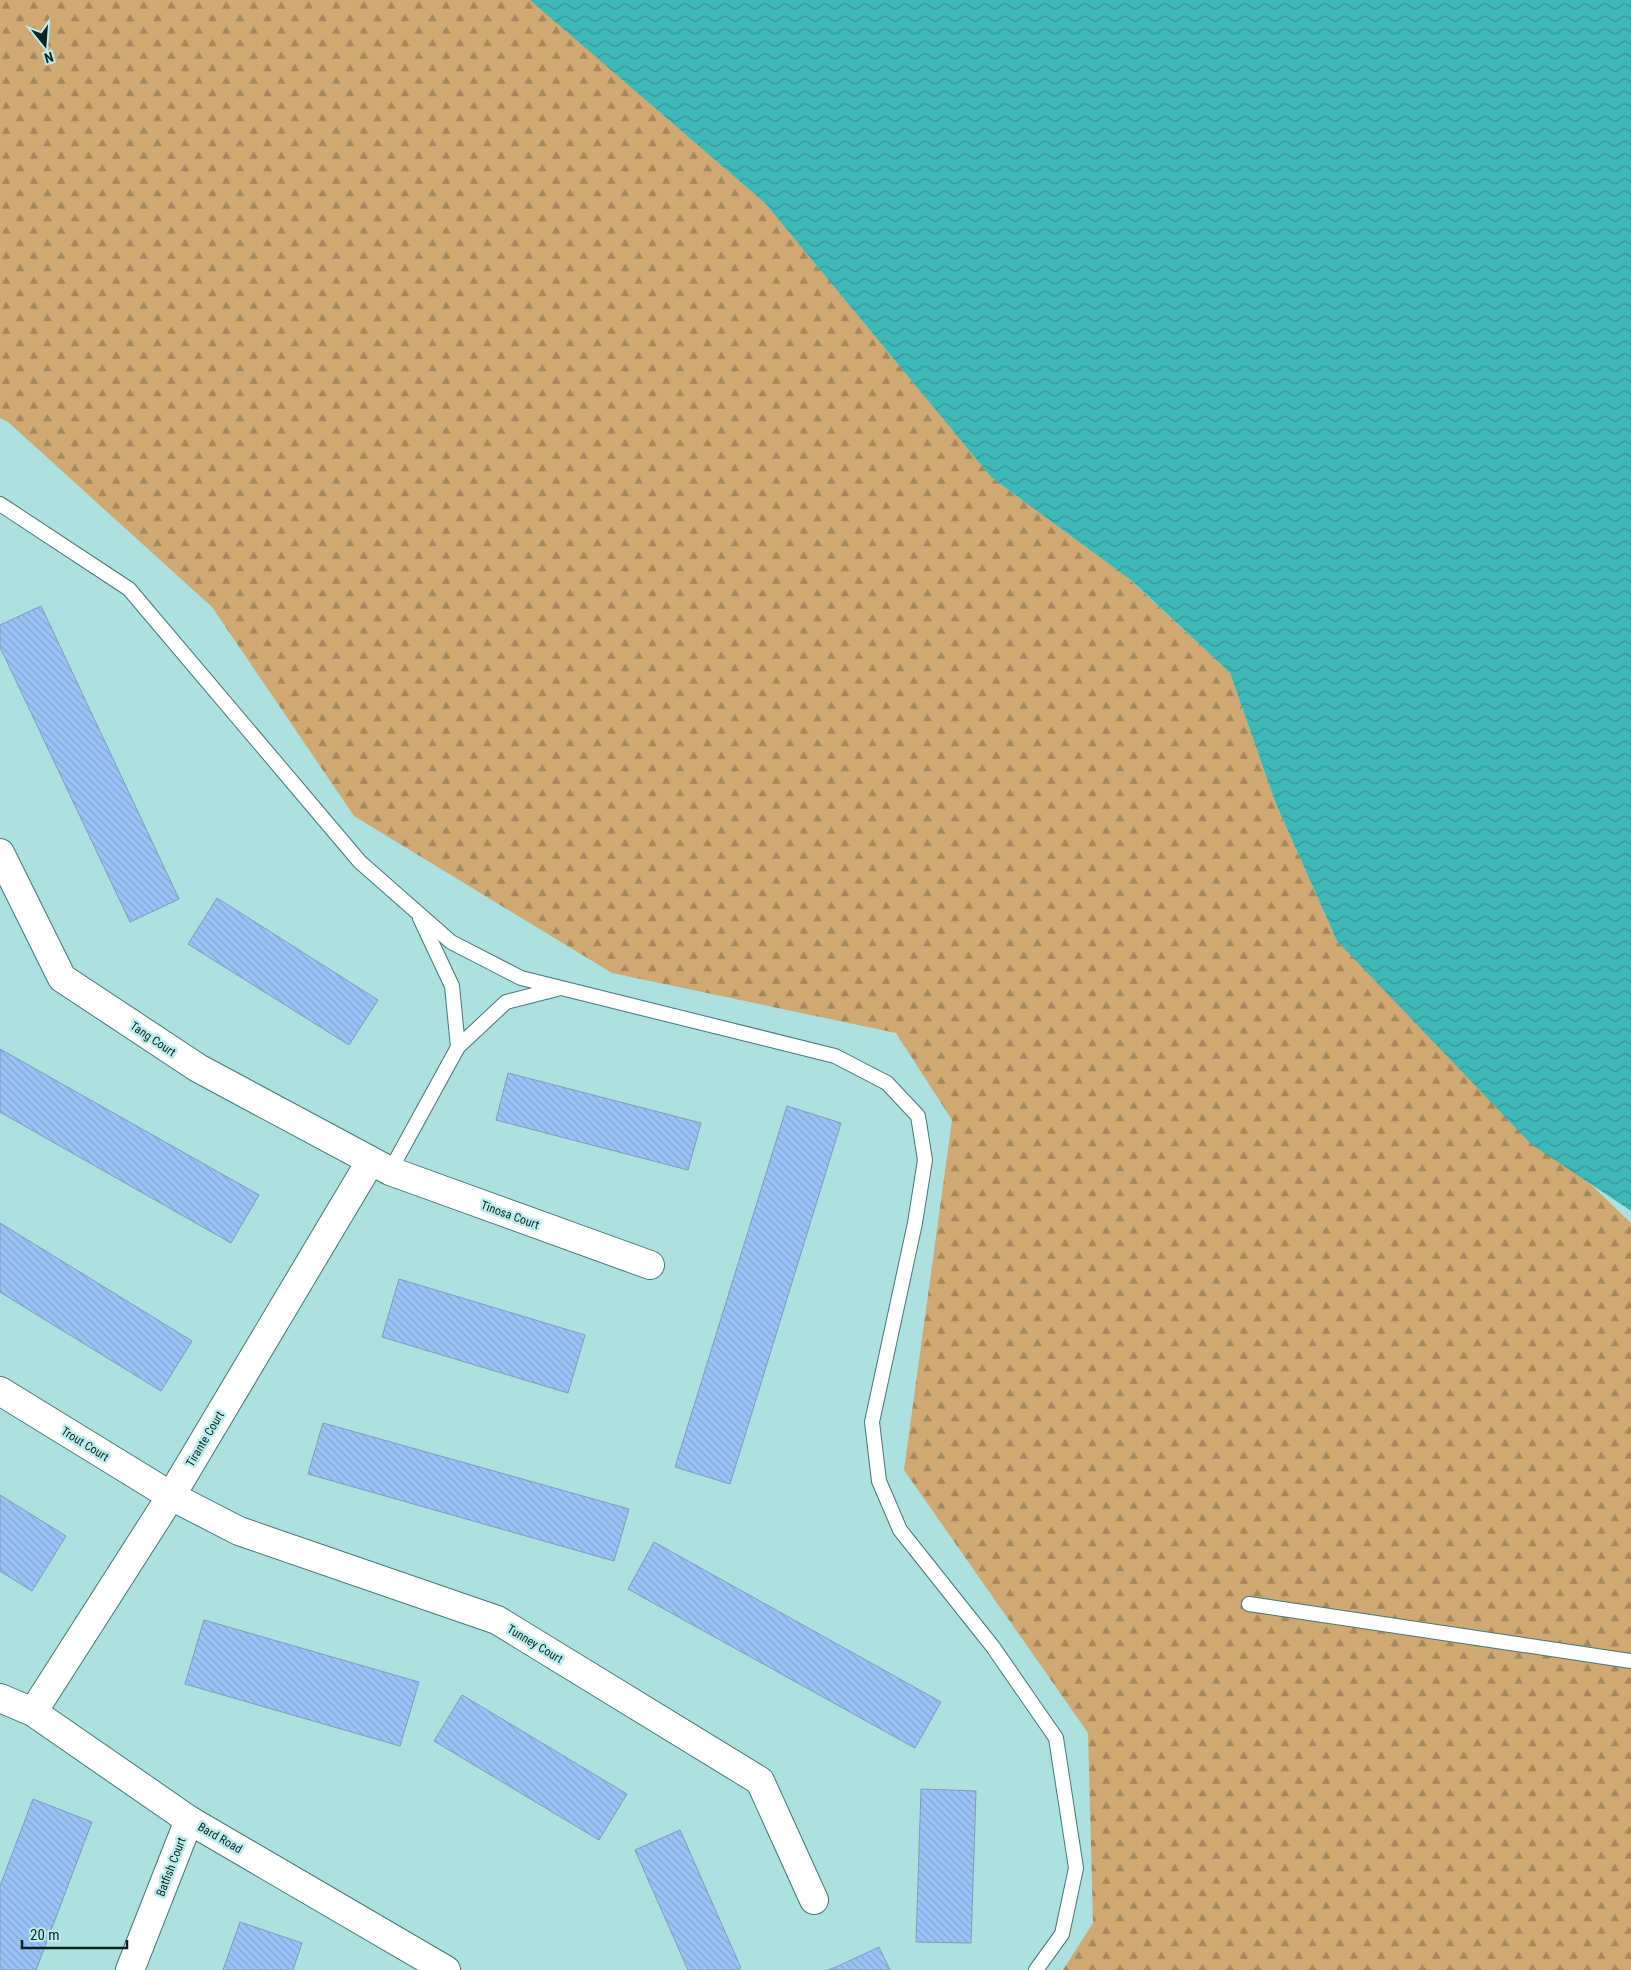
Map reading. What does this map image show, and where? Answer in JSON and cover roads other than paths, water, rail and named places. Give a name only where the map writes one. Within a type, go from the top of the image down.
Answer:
[{"type":"street","name":"Tang Court","points":[[0,853],[62,978],[198,1068],[380,1167]]},
{"type":"street","name":"Tinosa Court","points":[[380,1167],[650,1265]]},
{"type":"street","name":"Tirante Court","points":[[33,1712],[380,1167]]},
{"type":"street","name":"Trout Court","points":[[0,1391],[171,1496]]},
{"type":"street","name":"Tunney Court","points":[[171,1496],[239,1531],[497,1620],[760,1781],[814,1900]]},
{"type":"street","name":"Bard Road","points":[[0,1698],[33,1712],[189,1820],[446,1970]]},
{"type":"street","name":"Batfish Court","points":[[130,1970],[189,1820]]},
{"type":"lane","points":[[0,504],[129,589],[360,862],[451,942],[521,978],[835,1056],[887,1083],[918,1116],[924,1160],[916,1214],[872,1422],[879,1481],[900,1530],[993,1647],[1056,1738],[1076,1868],[1062,1934],[1036,1970]]},
{"type":"lane","points":[[418,913],[452,986],[458,1047]]},
{"type":"lane","points":[[380,1167],[458,1047],[506,1002],[561,988]]},
{"type":"lane","points":[[1249,1604],[1631,1661]]},
{"type":"water","points":[[530,0],[1631,0],[1631,1211],[1531,1144],[1337,941],[1276,804],[1230,673],[1132,581],[991,477],[765,203]]}]
